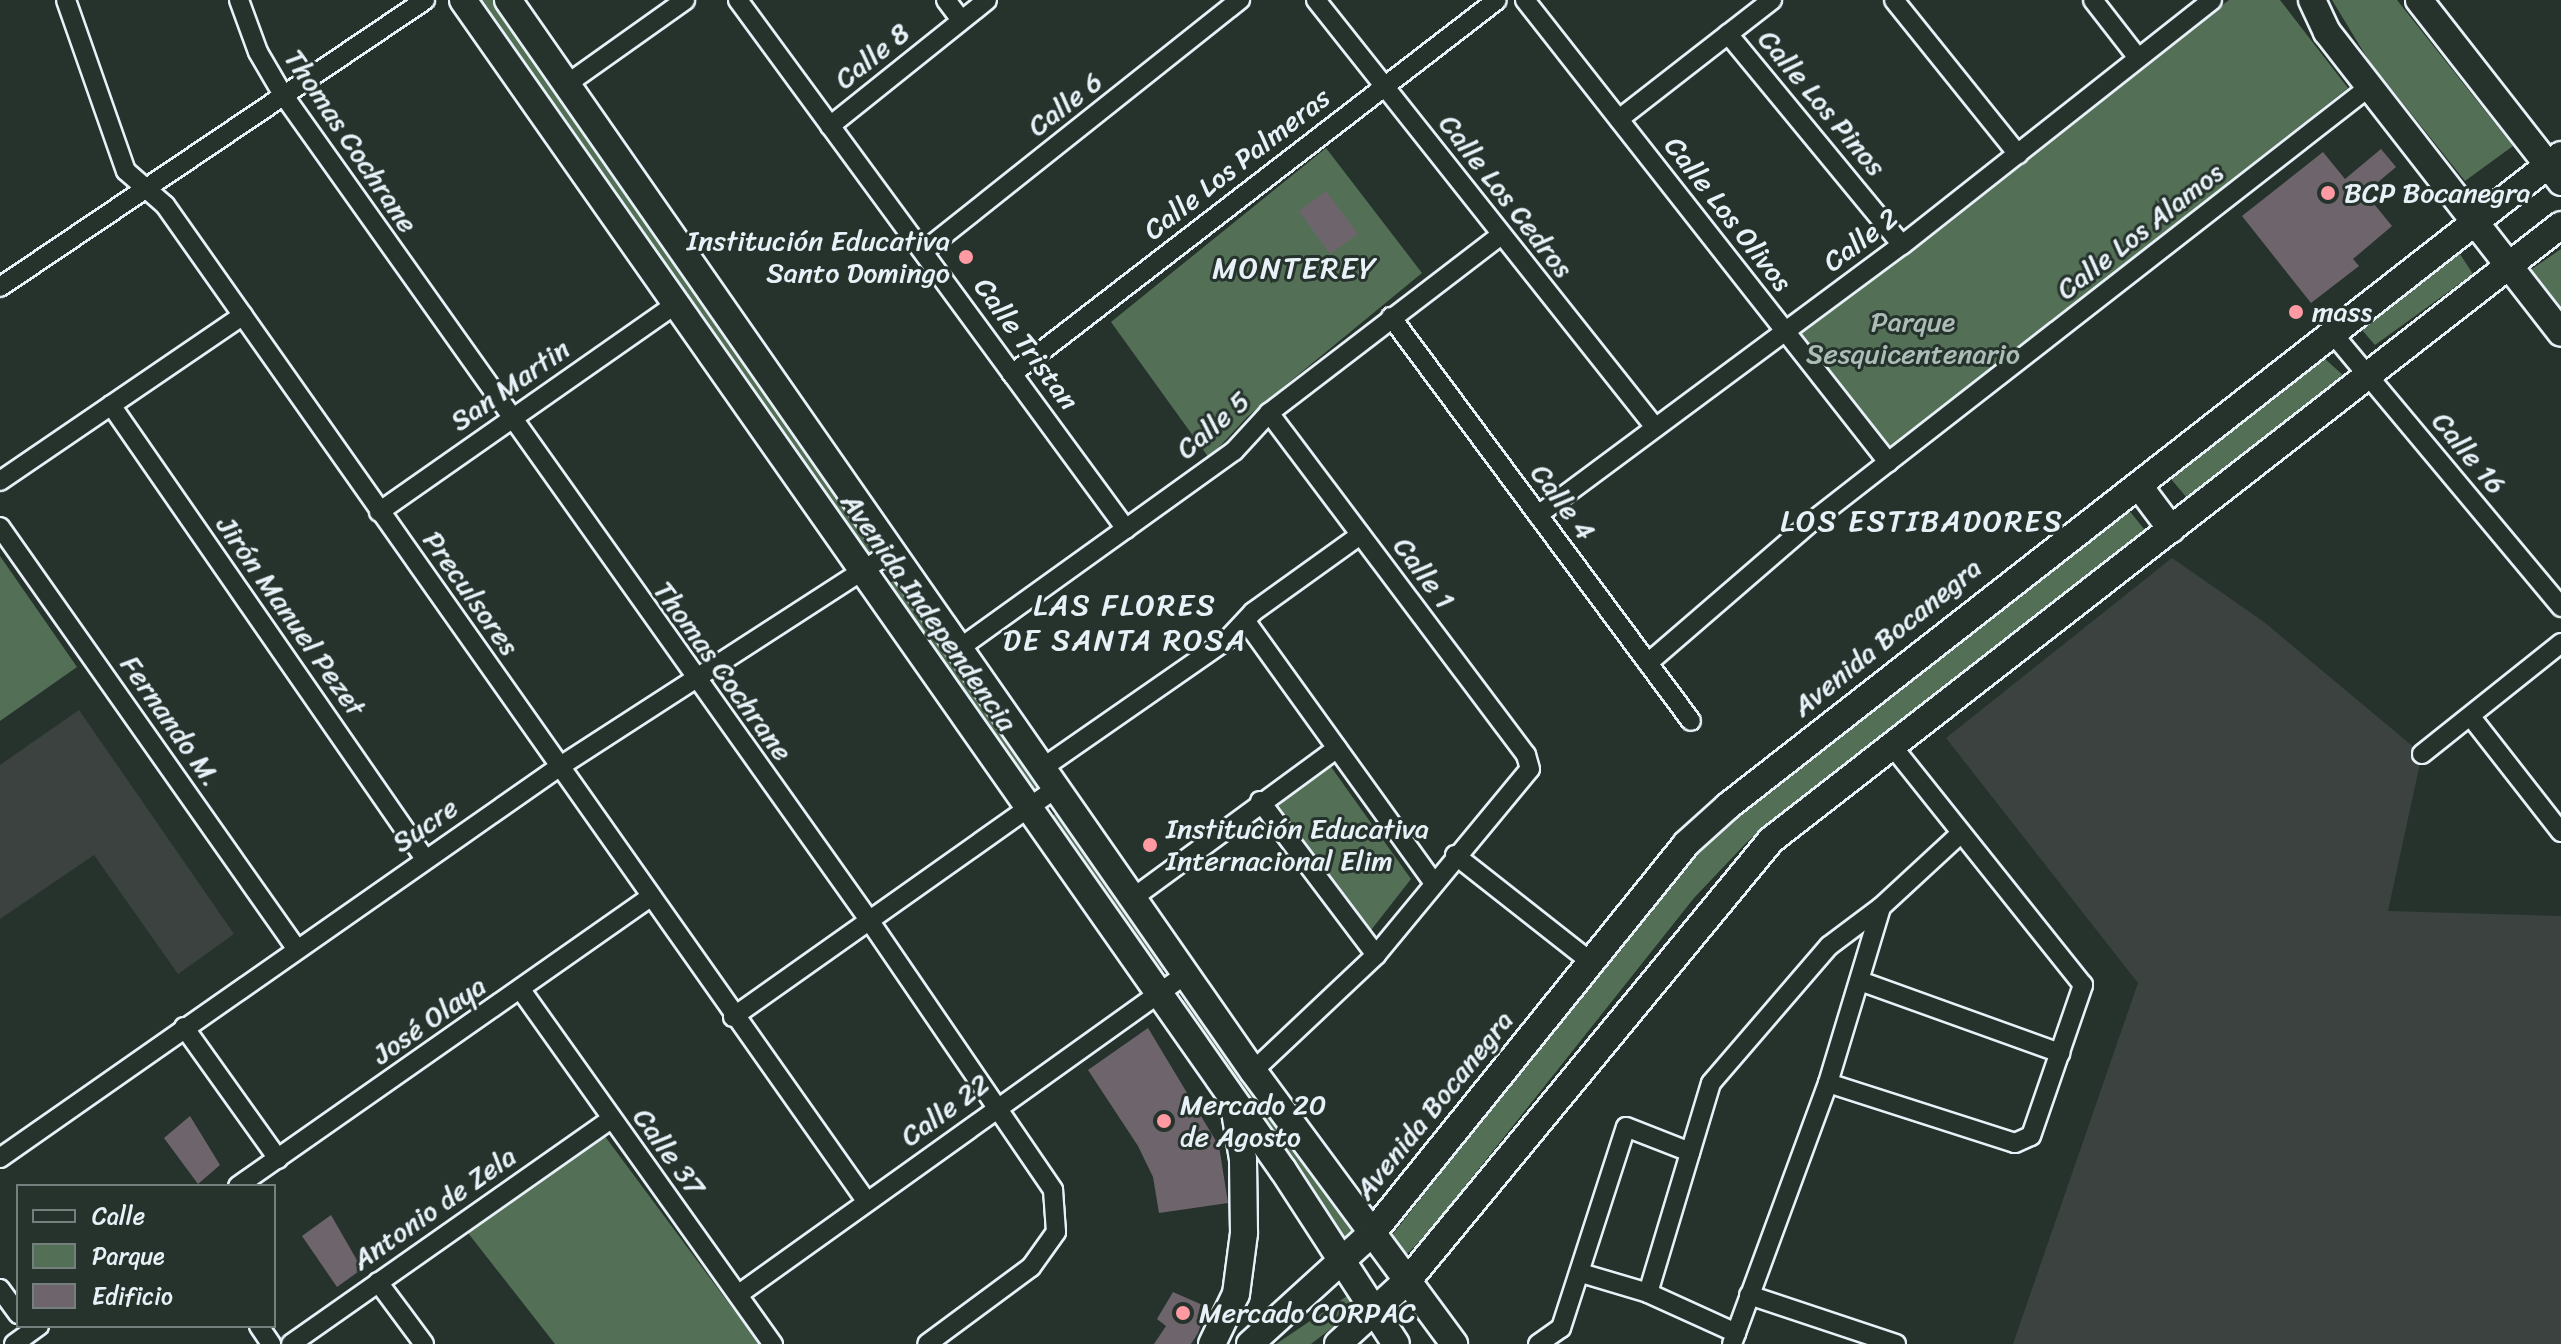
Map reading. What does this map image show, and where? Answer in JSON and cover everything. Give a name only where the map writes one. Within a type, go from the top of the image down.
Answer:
[{"type":"main road","name":"Avenida Independencia","points":[[463,0],[673,306],[1230,1095],[1396,1344]]},
{"type":"main road","name":"Avenida Independencia","points":[[508,0],[957,650],[1253,1071],[1374,1231],[1454,1344]]},
{"type":"main road","points":[[2299,0],[2327,32],[2472,225],[2561,333]]},
{"type":"main road","points":[[2312,0],[2327,32]]},
{"type":"main road","points":[[2419,0],[2557,167]]},
{"type":"main road","name":"Avenida Bocanegra","points":[[1250,1344],[1374,1231],[1686,844],[1728,806],[2007,583],[2139,486],[2472,225],[2557,167]]},
{"type":"main road","points":[[1338,1344],[1376,1314],[1409,1279],[1732,881],[1771,840],[2561,225]]},
{"type":"main road","points":[[2139,486],[2171,529]]},
{"type":"main road","points":[[1212,1344],[1236,1294],[1244,1233],[1243,1159],[1230,1095]]},
{"type":"street","name":"Preculsores","points":[[66,0],[124,166],[145,187],[243,315],[649,898],[867,1202]]},
{"type":"street","name":"Thomas Cochrane","points":[[239,0],[258,52],[282,93],[509,419],[869,920],[1053,1190],[1056,1232],[1031,1267],[927,1344]]},
{"type":"street","points":[[0,287],[282,93],[425,0]]},
{"type":"street","points":[[567,84],[685,0]]},
{"type":"street","name":"Calle Tristan","points":[[738,0],[1126,529]]},
{"type":"street","points":[[946,0],[961,20]]},
{"type":"street","name":"Calle 8","points":[[830,126],[987,0]]},
{"type":"street","name":"Calle 6","points":[[924,251],[1240,0]]},
{"type":"street","name":"Calle Los Cedros","points":[[1316,0],[1654,426]]},
{"type":"street","name":"Calle Los Palmeras","points":[[1012,374],[1497,0]]},
{"type":"street","name":"Calle Los Olivos","points":[[1525,0],[1888,462]]},
{"type":"street","points":[[1619,119],[1772,0]]},
{"type":"street","points":[[1894,0],[2018,154]]},
{"type":"street","points":[[2093,0],[2138,58]]},
{"type":"street","name":"Calle 2","points":[[1538,515],[1902,245],[2212,0]]},
{"type":"street","name":"Calle Los Pinos","points":[[1728,34],[1902,245]]},
{"type":"street","name":"Calle Los Alamos","points":[[1648,663],[1888,462],[2369,87]]},
{"type":"street","name":"Calle 5","points":[[957,650],[1234,451],[1269,413],[1501,235]]},
{"type":"street","name":"San Martin","points":[[379,512],[673,306]]},
{"type":"street","points":[[0,481],[243,315]]},
{"type":"street","name":"Calle 4","points":[[1391,317],[1691,721]]},
{"type":"street","name":"Calle 16","points":[[2333,334],[2561,607]]},
{"type":"street","name":"Jirón Manuel Pezet","points":[[111,405],[425,859]]},
{"type":"street","name":"Calle 1","points":[[1269,413],[1526,755],[1530,769],[1455,855]]},
{"type":"street","name":"Fernando M.","points":[[0,527],[296,948]]},
{"type":"street","points":[[733,1017],[1027,808],[1048,779],[1247,623],[1253,612],[1360,535]]},
{"type":"street","name":"Sucre","points":[[0,1158],[296,948],[559,767],[693,677],[891,552]]},
{"type":"street","points":[[1247,623],[1433,882]]},
{"type":"street","points":[[2422,754],[2561,643]]},
{"type":"street","points":[[2471,717],[2561,832]]},
{"type":"street","points":[[1828,1083],[2015,1143],[2031,1136],[2083,985],[1892,746]]},
{"type":"street","points":[[1133,898],[1260,801],[1337,748]]},
{"type":"street","points":[[1260,801],[1376,955]]},
{"type":"street","points":[[1648,1293],[1711,1083],[1829,946],[1881,907],[1960,834]]},
{"type":"street","points":[[1253,1071],[1376,955],[1455,855],[1591,962]]},
{"type":"street","name":"José Olaya","points":[[241,1184],[649,898]]},
{"type":"street","points":[[1581,1273],[1648,1293],[1734,1338],[1828,1083],[1881,907]]},
{"type":"street","name":"Calle 22","points":[[739,1294],[1186,974]]},
{"type":"street","points":[[1860,981],[2060,1053]]},
{"type":"street","name":"Calle 37","points":[[521,990],[773,1344]]},
{"type":"street","points":[[184,1027],[278,1159]]},
{"type":"street","name":"Antonio de Zela","points":[[291,1344],[611,1119]]},
{"type":"street","points":[[1538,1344],[1561,1328],[1626,1127],[1690,1152]]},
{"type":"street","points":[[378,1282],[424,1344]]},
{"type":"street","points":[[0,1289],[16,1311]]},
{"type":"street","points":[[1749,1295],[1896,1344]]},
{"type":"street","points":[[14,1344],[32,1328]]},
{"type":"shaded area","points":[[2172,558],[2264,622],[2422,754],[2388,911],[2561,916],[2561,1344],[2013,1344],[2138,983],[1946,738]]},
{"type":"shaded area","points":[[79,710],[234,934],[178,974],[94,855],[0,919],[0,765]]},
{"type":"green space","points":[[471,0],[495,0],[876,547],[871,562]]},
{"type":"green space","name":"Parque Sesquicentenario","points":[[2229,0],[2280,0],[2348,88],[1889,450],[1799,334]]},
{"type":"green space","points":[[2332,0],[2397,0],[2513,146],[2465,181],[2369,61]]},
{"type":"green space","points":[[1326,148],[1422,273],[1247,417],[1209,458],[1111,322]]},
{"type":"green space","points":[[2561,249],[2561,311],[2526,273]]},
{"type":"green space","points":[[2458,251],[2473,274],[2375,345],[2362,330]]},
{"type":"green space","points":[[2323,357],[2345,377],[2188,499],[2171,479]]},
{"type":"green space","points":[[2128,509],[2148,534],[1748,841],[1694,898],[1427,1234],[1406,1255],[1396,1249],[1393,1234],[1693,851]]},
{"type":"green space","points":[[0,556],[77,667],[0,721]]},
{"type":"green space","points":[[894,580],[903,582],[1042,789],[1032,796],[885,587]]},
{"type":"green space","points":[[1329,764],[1411,879],[1368,934],[1275,809]]},
{"type":"green space","points":[[1056,813],[1064,815],[1166,968],[1159,973],[1050,818]]},
{"type":"green space","points":[[1188,996],[1354,1227],[1347,1238],[1338,1237],[1176,1007]]},
{"type":"green space","points":[[604,1135],[759,1344],[555,1344],[468,1233]]},
{"type":"green space","points":[[1350,1294],[1359,1307],[1311,1344],[1276,1344]]},
{"type":"building","points":[[2381,149],[2396,167],[2365,193],[2392,226],[2353,259],[2359,266],[2311,303],[2242,216],[2323,152],[2345,179]]},
{"type":"building","points":[[1326,191],[1358,234],[1330,254],[1299,211]]},
{"type":"building","name":"Mercado 20 de Agosto","points":[[1148,1028],[1219,1146],[1228,1203],[1159,1213],[1153,1177],[1138,1146],[1088,1070]]},
{"type":"building","points":[[190,1116],[220,1165],[198,1184],[164,1138]]},
{"type":"building","points":[[331,1215],[362,1269],[337,1287],[302,1236]]},
{"type":"building","name":"Mercado CORPAC","points":[[1173,1292],[1207,1307],[1198,1333],[1191,1344],[1154,1344],[1166,1326],[1157,1319]]},
{"type":"place","name":"BCP Bocanegra","points":[[2328,193]]},
{"type":"place","name":"Institución Educativa Santo Domingo","points":[[966,257]]},
{"type":"place","name":"mass","points":[[2296,312]]},
{"type":"place","name":"Institución Educativa Internacional Elim","points":[[1150,845]]},
{"type":"place","name":"Mercado 20 de Agosto","points":[[1164,1121]]},
{"type":"place","name":"Mercado CORPAC","points":[[1183,1313]]},
{"type":"district","name":"MONTEREY","points":[[1295,268]]},
{"type":"district","name":"LOS ESTIBADORES","points":[[1922,521]]},
{"type":"district","name":"LAS FLORES DE SANTA ROSA","points":[[1125,622]]}]
